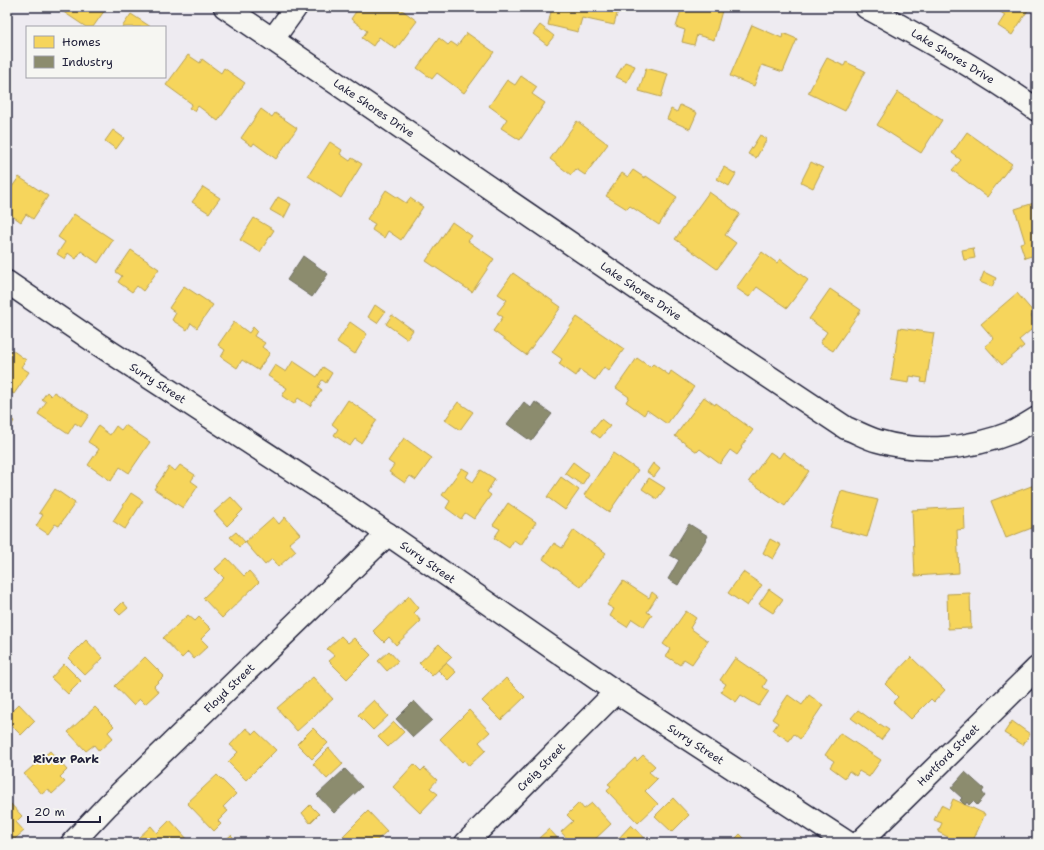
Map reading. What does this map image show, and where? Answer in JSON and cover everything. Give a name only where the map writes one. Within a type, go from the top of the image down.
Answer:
[{"type":"street","name":"Lake Shores Drive","points":[[225,7],[643,293],[846,428],[878,440],[910,447],[950,448],[983,442],[1014,431],[1037,418]]},
{"type":"street","points":[[273,40],[296,7]]},
{"type":"street","name":"Lake Shores Drive","points":[[866,7],[950,53],[1037,110]]},
{"type":"street","name":"Surry Street","points":[[7,282],[105,349],[344,504],[616,692],[848,843]]},
{"type":"street","name":"Floyd Street","points":[[72,843],[108,805],[388,534]]},
{"type":"street","name":"Hartford Street","points":[[859,843],[1037,668]]},
{"type":"street","name":"Creig Street","points":[[466,843],[616,692]]},
{"type":"building: Homes","points":[[56,7],[107,7],[94,26],[84,26]]},
{"type":"building: Homes","points":[[359,7],[398,7],[417,21],[396,49],[379,37],[373,46],[362,38],[367,31],[351,19]]},
{"type":"building: Homes","points":[[552,7],[619,7],[614,25],[582,18],[578,32],[548,25]]},
{"type":"building: Homes","points":[[682,7],[723,7],[714,40],[697,35],[694,45],[682,42],[685,30],[676,27]]},
{"type":"building: Homes","points":[[993,7],[1030,7],[1012,35],[998,26],[1005,15]]},
{"type":"building: Homes","points":[[131,14],[149,26],[123,26]]},
{"type":"building: Homes","points":[[540,25],[554,36],[547,45],[533,34]]},
{"type":"building: Homes","points":[[752,25],[782,38],[783,33],[797,39],[783,72],[762,65],[754,86],[730,76]]},
{"type":"building: Homes","points":[[467,33],[494,52],[464,93],[437,73],[432,79],[417,68],[439,38],[448,45],[451,42],[457,46]]},
{"type":"building: Homes","points":[[188,55],[200,63],[202,59],[221,73],[224,68],[245,83],[218,121],[198,106],[195,111],[189,108],[192,104],[166,85]]},
{"type":"building: Homes","points":[[827,58],[844,66],[846,62],[865,71],[845,111],[808,93]]},
{"type":"building: Homes","points":[[625,62],[635,66],[627,82],[616,77]]},
{"type":"building: Homes","points":[[646,68],[668,74],[661,97],[639,91]]},
{"type":"building: Homes","points":[[521,76],[537,87],[532,94],[545,103],[520,140],[501,128],[507,119],[489,106],[507,80],[515,85]]},
{"type":"building: Homes","points":[[898,92],[942,120],[921,153],[877,125]]},
{"type":"building: Homes","points":[[680,105],[697,113],[690,129],[667,119],[671,109],[677,112]]},
{"type":"building: Homes","points":[[261,109],[272,117],[275,113],[297,128],[276,159],[254,143],[252,146],[241,138]]},
{"type":"building: Homes","points":[[577,121],[608,144],[585,175],[576,169],[571,175],[550,159]]},
{"type":"building: Homes","points":[[113,130],[124,138],[116,149],[105,141]]},
{"type":"building: Homes","points":[[967,132],[1012,164],[987,197],[952,170],[961,160],[952,153]]},
{"type":"building: Homes","points":[[760,135],[767,139],[756,158],[748,154]]},
{"type":"building: Homes","points":[[330,142],[342,150],[340,154],[350,161],[352,158],[362,164],[341,198],[308,176]]},
{"type":"building: Homes","points":[[811,162],[823,168],[813,188],[801,182]]},
{"type":"building: Homes","points":[[724,167],[736,174],[729,186],[717,179]]},
{"type":"building: Homes","points":[[633,170],[645,178],[646,176],[677,197],[659,225],[630,206],[627,209],[606,196],[622,173],[628,177]]},
{"type":"building: Homes","points":[[19,177],[48,196],[33,219],[26,214],[21,222],[7,212],[7,207],[10,203],[7,201],[7,194]]},
{"type":"building: Homes","points":[[203,187],[220,198],[209,213],[192,202]]},
{"type":"building: Homes","points":[[386,190],[406,203],[410,198],[423,207],[401,240],[388,231],[384,238],[372,230],[375,224],[367,219]]},
{"type":"building: Homes","points":[[709,192],[740,214],[725,235],[736,243],[717,269],[675,239]]},
{"type":"building: Homes","points":[[278,197],[291,204],[284,218],[270,210]]},
{"type":"building: Homes","points":[[1037,202],[1036,260],[1035,255],[1025,258],[1020,243],[1025,242],[1015,209]]},
{"type":"building: Homes","points":[[74,214],[113,240],[98,263],[81,251],[76,259],[68,253],[65,259],[57,254],[65,242],[58,237]]},
{"type":"building: Homes","points":[[254,218],[274,230],[260,252],[240,240]]},
{"type":"building: Homes","points":[[452,222],[472,236],[468,241],[494,259],[472,292],[426,261]]},
{"type":"building: Homes","points":[[973,248],[975,258],[964,260],[962,250]]},
{"type":"building: Homes","points":[[131,250],[159,269],[143,291],[137,286],[132,292],[118,282],[122,276],[116,272]]},
{"type":"building: Homes","points":[[762,252],[777,263],[780,259],[808,280],[787,308],[757,287],[749,297],[736,288]]},
{"type":"building: Homes","points":[[984,272],[996,278],[992,287],[980,282]]},
{"type":"building: Homes","points":[[513,273],[561,307],[526,355],[493,331],[503,317],[497,313],[507,300],[498,294]]},
{"type":"building: Homes","points":[[184,286],[213,305],[197,328],[191,323],[187,330],[172,320],[176,313],[169,308]]},
{"type":"building: Homes","points":[[830,289],[861,310],[833,351],[820,343],[827,332],[809,319]]},
{"type":"building: Homes","points":[[1017,293],[1034,313],[1031,316],[1037,325],[1019,340],[1024,346],[1002,365],[985,346],[994,339],[981,324]]},
{"type":"building: Homes","points":[[375,305],[385,312],[377,323],[368,317]]},
{"type":"building: Homes","points":[[392,315],[413,330],[407,339],[386,324]]},
{"type":"building: Homes","points":[[577,317],[624,349],[609,371],[604,367],[595,380],[580,370],[576,376],[559,364],[562,359],[552,352]]},
{"type":"building: Homes","points":[[234,322],[249,333],[253,327],[257,331],[254,336],[265,343],[262,347],[270,353],[258,370],[242,360],[237,368],[221,357],[225,350],[218,345]]},
{"type":"building: Homes","points":[[350,322],[367,334],[355,354],[337,342]]},
{"type":"building: Homes","points":[[899,328],[934,333],[926,383],[921,382],[922,378],[910,376],[909,383],[891,380]]},
{"type":"building: Homes","points":[[12,350],[26,360],[21,367],[29,372],[14,394],[7,390],[7,357]]},
{"type":"building: Homes","points":[[637,358],[650,367],[653,364],[669,375],[671,371],[694,387],[667,424],[647,410],[644,415],[626,402],[629,397],[616,388]]},
{"type":"building: Homes","points":[[293,361],[317,377],[323,367],[332,373],[326,383],[322,380],[318,387],[322,390],[310,406],[298,398],[294,404],[282,396],[287,388],[268,376],[275,365],[286,372]]},
{"type":"building: Homes","points":[[47,392],[51,396],[54,392],[89,415],[81,427],[75,423],[68,434],[38,414],[46,402],[42,399]]},
{"type":"building: Homes","points":[[704,397],[715,405],[716,403],[753,430],[737,455],[730,450],[720,464],[700,449],[697,452],[675,436]]},
{"type":"building: Homes","points":[[348,400],[377,420],[361,443],[355,439],[350,446],[334,435],[338,429],[332,424]]},
{"type":"building: Homes","points":[[458,402],[473,412],[460,430],[445,420]]},
{"type":"building: Homes","points":[[7,417],[14,421],[7,432]]},
{"type":"building: Homes","points":[[601,419],[610,426],[600,438],[591,431]]},
{"type":"building: Homes","points":[[125,425],[150,442],[129,473],[120,467],[111,481],[88,465],[99,449],[88,442],[98,426],[110,435],[116,426],[121,430]]},
{"type":"building: Homes","points":[[404,438],[432,458],[416,480],[410,476],[405,483],[389,472],[394,465],[388,461]]},
{"type":"building: Homes","points":[[770,452],[779,458],[783,452],[809,471],[785,506],[749,481]]},
{"type":"building: Homes","points":[[613,453],[638,470],[609,512],[584,495]]},
{"type":"building: Homes","points":[[573,462],[589,474],[582,485],[565,473]]},
{"type":"building: Homes","points":[[653,463],[660,469],[654,477],[647,472]]},
{"type":"building: Homes","points":[[180,465],[195,475],[191,481],[198,486],[183,508],[154,489],[169,467],[175,471]]},
{"type":"building: Homes","points":[[462,468],[469,472],[466,477],[473,482],[481,470],[495,479],[487,492],[491,495],[474,519],[465,513],[461,519],[446,508],[450,501],[442,495]]},
{"type":"building: Homes","points":[[561,477],[579,490],[565,510],[547,497]]},
{"type":"building: Homes","points":[[649,478],[665,488],[657,499],[642,489]]},
{"type":"building: Homes","points":[[1037,484],[1037,526],[1006,538],[991,501]]},
{"type":"building: Homes","points":[[55,489],[75,503],[59,526],[55,524],[48,534],[36,526],[43,515],[39,513]]},
{"type":"building: Homes","points":[[841,491],[878,500],[867,537],[830,527]]},
{"type":"building: Homes","points":[[131,493],[143,501],[125,529],[113,521]]},
{"type":"building: Homes","points":[[231,497],[243,510],[227,526],[214,512]]},
{"type":"building: Homes","points":[[508,503],[536,522],[521,545],[514,540],[509,548],[494,538],[500,529],[493,525]]},
{"type":"building: Homes","points":[[964,507],[965,529],[957,530],[959,573],[915,576],[912,510]]},
{"type":"building: Homes","points":[[273,517],[279,524],[285,517],[300,534],[289,543],[296,551],[278,567],[272,559],[265,565],[245,542]]},
{"type":"building: Homes","points":[[574,530],[606,553],[581,587],[543,559],[554,543],[562,548]]},
{"type":"building: Homes","points":[[236,532],[245,542],[239,547],[230,537]]},
{"type":"building: Homes","points":[[770,539],[781,545],[773,559],[763,553]]},
{"type":"building: Homes","points":[[227,558],[244,576],[249,571],[259,582],[222,618],[203,598],[224,578],[215,569]]},
{"type":"building: Homes","points":[[743,572],[762,585],[747,606],[728,593]]},
{"type":"building: Homes","points":[[623,581],[649,598],[652,592],[657,596],[647,612],[652,615],[644,627],[632,619],[627,627],[610,616],[614,609],[607,605]]},
{"type":"building: Homes","points":[[769,589],[783,599],[773,613],[759,604]]},
{"type":"building: Homes","points":[[970,593],[971,628],[948,629],[947,594]]},
{"type":"building: Homes","points":[[409,596],[419,608],[414,613],[421,621],[396,645],[389,637],[384,642],[373,631]]},
{"type":"building: Homes","points":[[123,602],[128,608],[120,615],[115,610]]},
{"type":"building: Homes","points":[[686,611],[696,618],[690,628],[708,641],[692,664],[684,659],[680,665],[666,656],[670,649],[663,644]]},
{"type":"building: Homes","points":[[188,615],[195,621],[199,617],[211,629],[201,639],[208,646],[194,659],[188,652],[182,658],[163,638]]},
{"type":"building: Homes","points":[[341,636],[348,643],[354,638],[371,655],[347,679],[329,661],[335,656],[327,649]]},
{"type":"building: Homes","points":[[86,640],[103,658],[85,675],[68,658]]},
{"type":"building: Homes","points":[[439,644],[452,657],[432,676],[419,663]]},
{"type":"building: Homes","points":[[389,651],[398,661],[387,671],[378,661]]},
{"type":"building: Homes","points":[[145,657],[164,676],[154,686],[158,692],[145,704],[140,699],[133,705],[115,686]]},
{"type":"building: Homes","points":[[911,657],[945,690],[934,702],[931,699],[911,719],[893,702],[898,697],[885,684]]},
{"type":"building: Homes","points":[[735,658],[767,680],[763,687],[769,691],[759,706],[741,695],[736,702],[721,692],[726,684],[720,680]]},
{"type":"building: Homes","points":[[446,663],[456,672],[448,680],[438,670]]},
{"type":"building: Homes","points":[[64,664],[81,681],[68,694],[51,678]]},
{"type":"building: Homes","points":[[313,677],[333,699],[297,731],[277,708]]},
{"type":"building: Homes","points":[[506,678],[525,697],[501,720],[482,701]]},
{"type":"building: Homes","points":[[788,695],[802,705],[809,695],[823,705],[800,739],[794,734],[789,741],[773,730],[778,723],[772,719]]},
{"type":"building: Homes","points":[[374,700],[388,716],[373,730],[358,715]]},
{"type":"building: Homes","points":[[19,704],[35,721],[21,735],[7,721],[7,716]]},
{"type":"building: Homes","points":[[95,707],[114,726],[108,732],[113,738],[99,751],[94,745],[86,751],[68,732]]},
{"type":"building: Homes","points":[[469,710],[490,732],[479,742],[486,750],[469,766],[464,760],[462,762],[440,739]]},
{"type":"building: Homes","points":[[858,710],[879,725],[880,724],[889,730],[881,740],[851,718]]},
{"type":"building: Homes","points":[[1012,721],[1030,734],[1023,745],[1004,733]]},
{"type":"building: Homes","points":[[394,722],[404,732],[388,747],[378,737]]},
{"type":"building: Homes","points":[[246,728],[253,734],[256,731],[276,750],[246,780],[228,762],[238,752],[230,745]]},
{"type":"building: Homes","points":[[313,728],[328,743],[312,759],[297,744]]},
{"type":"building: Homes","points":[[840,733],[881,760],[869,777],[859,771],[856,776],[849,771],[845,778],[830,767],[834,761],[825,755]]},
{"type":"building: Homes","points":[[329,748],[343,764],[327,779],[313,764]]},
{"type":"building: Homes","points":[[50,751],[67,770],[60,777],[65,782],[52,794],[48,789],[42,794],[24,774]]},
{"type":"building: Homes","points":[[643,755],[655,766],[649,772],[657,779],[645,791],[658,804],[638,823],[607,791],[611,786],[608,784],[635,758],[637,761]]},
{"type":"building: Homes","points":[[414,764],[421,771],[424,768],[437,780],[430,788],[438,794],[420,813],[393,787]]},
{"type":"building: Homes","points":[[217,775],[236,794],[223,807],[228,811],[218,821],[221,824],[214,831],[187,803]]},
{"type":"building: Homes","points":[[673,798],[689,815],[672,832],[655,816]]},
{"type":"building: Homes","points":[[953,799],[985,814],[972,843],[950,843],[952,839],[938,832],[942,823],[934,820],[941,805],[949,809]]},
{"type":"building: Homes","points":[[8,801],[22,816],[16,822],[24,831],[10,843],[7,843]]},
{"type":"building: Homes","points":[[579,803],[584,809],[592,803],[611,824],[591,843],[571,843],[561,832],[573,821],[567,815]]},
{"type":"building: Homes","points":[[310,805],[319,814],[310,823],[302,813]]},
{"type":"building: Homes","points":[[368,811],[387,831],[374,843],[347,843],[348,842],[343,836]]},
{"type":"building: Homes","points":[[170,820],[189,841],[187,843],[141,843],[137,839],[151,826],[157,833]]},
{"type":"building: Homes","points":[[631,825],[650,843],[622,843],[618,839]]},
{"type":"building: Homes","points":[[549,829],[562,843],[544,843],[539,838]]},
{"type":"building: Homes","points":[[740,834],[749,843],[731,843]]},
{"type":"building: Homes","points":[[231,835],[239,843],[222,843]]},
{"type":"building: Industry","points":[[303,256],[328,274],[312,297],[287,280]]},
{"type":"building: Industry","points":[[524,402],[531,408],[535,402],[552,414],[531,441],[507,424]]},
{"type":"building: Industry","points":[[689,524],[708,536],[678,585],[668,579],[679,560],[670,555]]},
{"type":"building: Industry","points":[[414,701],[432,720],[413,737],[396,719]]},
{"type":"building: Industry","points":[[345,769],[362,787],[334,813],[317,795]]},
{"type":"building: Industry","points":[[965,772],[984,789],[982,792],[985,796],[977,805],[973,801],[969,805],[967,802],[965,805],[960,800],[962,798],[951,788]]},
{"type":"district","name":"River Park","points":[[66,759]]}]
